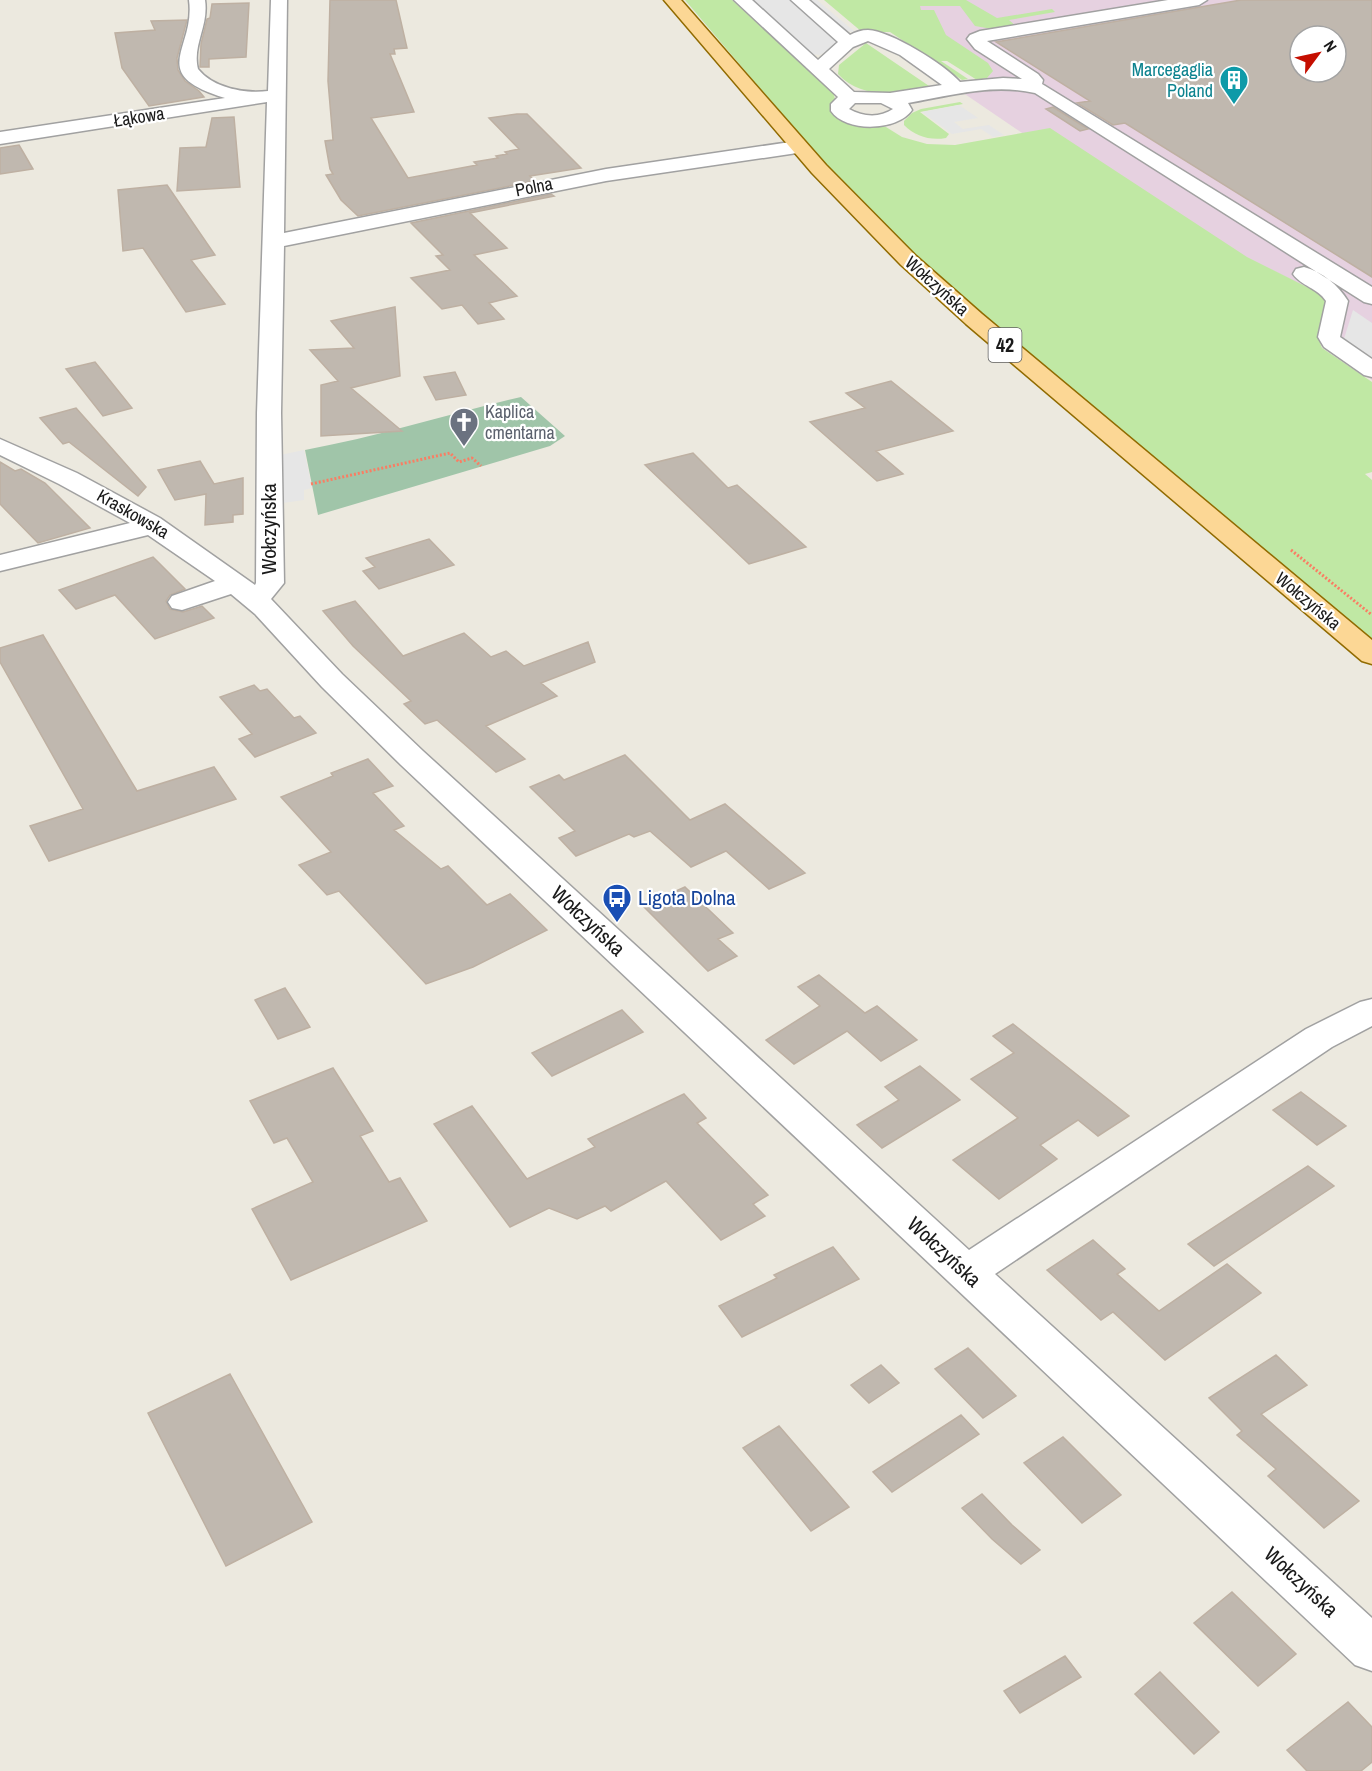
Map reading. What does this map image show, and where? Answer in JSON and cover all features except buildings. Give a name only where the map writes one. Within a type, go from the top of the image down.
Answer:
[{"type":"main road","name":"Wołczyńska","points":[[672,0],[797,147],[871,224],[974,320],[1372,655]]},
{"type":"street","points":[[197,0],[198,19],[187,61],[191,70],[203,83],[217,90],[252,99]]},
{"type":"street","name":"Wołczyńska","points":[[245,591],[267,589],[270,583],[268,531],[279,0]]},
{"type":"street","points":[[742,0],[850,98]]},
{"type":"street","points":[[799,0],[849,42]]},
{"type":"street","points":[[1029,89],[1034,80],[1032,78],[981,45],[976,39],[986,35],[1199,0]]},
{"type":"street","points":[[818,69],[849,42],[864,36],[885,38],[951,83]]},
{"type":"street","points":[[817,43],[833,57]]},
{"type":"street","points":[[888,99],[995,82],[1029,89],[1064,102],[1372,297]]},
{"type":"street","points":[[1029,89],[1331,291],[1337,301],[1329,337],[1336,346],[1372,370]]},
{"type":"street","points":[[903,110],[900,104],[870,96],[850,98],[838,107],[840,111],[852,118],[886,119],[897,116],[903,110],[1029,89],[1372,307]]},
{"type":"street","name":"Łąkowa","points":[[0,138],[277,96]]},
{"type":"street","name":"Polna","points":[[274,240],[291,239],[567,181],[712,157],[797,147]]},
{"type":"street","name":"Kraskowska","points":[[0,446],[74,481],[151,524],[176,539],[245,591]]},
{"type":"street","points":[[0,563],[137,530],[151,524]]},
{"type":"street","points":[[182,602],[245,591]]},
{"type":"street","name":"Wołczyńska","points":[[245,591],[283,626],[320,668],[412,758],[1372,1649]]},
{"type":"street","points":[[966,1272],[1319,1038],[1372,1011]]},
{"type":"path","points":[[311,484],[450,453],[459,462],[472,458],[482,466]]},
{"type":"path","points":[[1291,550],[1372,615]]},
{"type":"shaded area","points":[[749,0],[817,0],[855,32],[843,31],[849,37],[820,55],[808,54]]},
{"type":"shaded area","name":"Marcegaglia Poland","points":[[916,0],[1372,0],[1372,380],[1053,165],[1028,137],[956,88],[979,80],[940,54]]},
{"type":"shaded area","points":[[959,105],[978,118],[954,122],[963,129],[989,125],[1004,135],[993,137],[981,129],[952,134],[922,112]]},
{"type":"shaded area","points":[[1353,310],[1372,323],[1372,362],[1343,342]]},
{"type":"shaded area","points":[[304,450],[312,488],[304,490],[304,500],[276,504],[280,455]]},
{"type":"green space","points":[[685,0],[732,0],[833,92],[835,99],[831,110],[836,115],[886,127],[902,137],[927,144],[955,145],[1050,128],[1247,257],[1329,298],[1320,343],[1322,348],[1372,382],[1372,472],[1365,474],[1372,480],[1372,639],[982,316],[850,194]]},
{"type":"green space","points":[[824,0],[966,0],[997,18],[1052,9],[1055,12],[1009,20],[1016,26],[992,29],[975,26],[960,6],[920,6],[921,10],[934,10],[946,35],[988,63],[993,71],[987,78],[977,80],[947,61],[941,61],[968,79],[962,80],[890,32],[862,32]]},
{"type":"green space","points":[[866,43],[932,88],[882,93],[858,88],[848,83],[838,74],[839,65]]},
{"type":"green space","points":[[960,102],[963,104],[920,112],[949,134],[946,138],[923,137],[904,125],[904,121],[912,113],[921,109]]},
{"type":"green space","points":[[521,397],[565,436],[550,446],[318,515],[305,450],[359,439]]},
{"type":"place","name":"Marcegaglia Poland","points":[[1234,106]]},
{"type":"place","name":"Kaplica cmentarna","points":[[464,448]]},
{"type":"place","name":"Ligota Dolna","points":[[617,924]]}]
